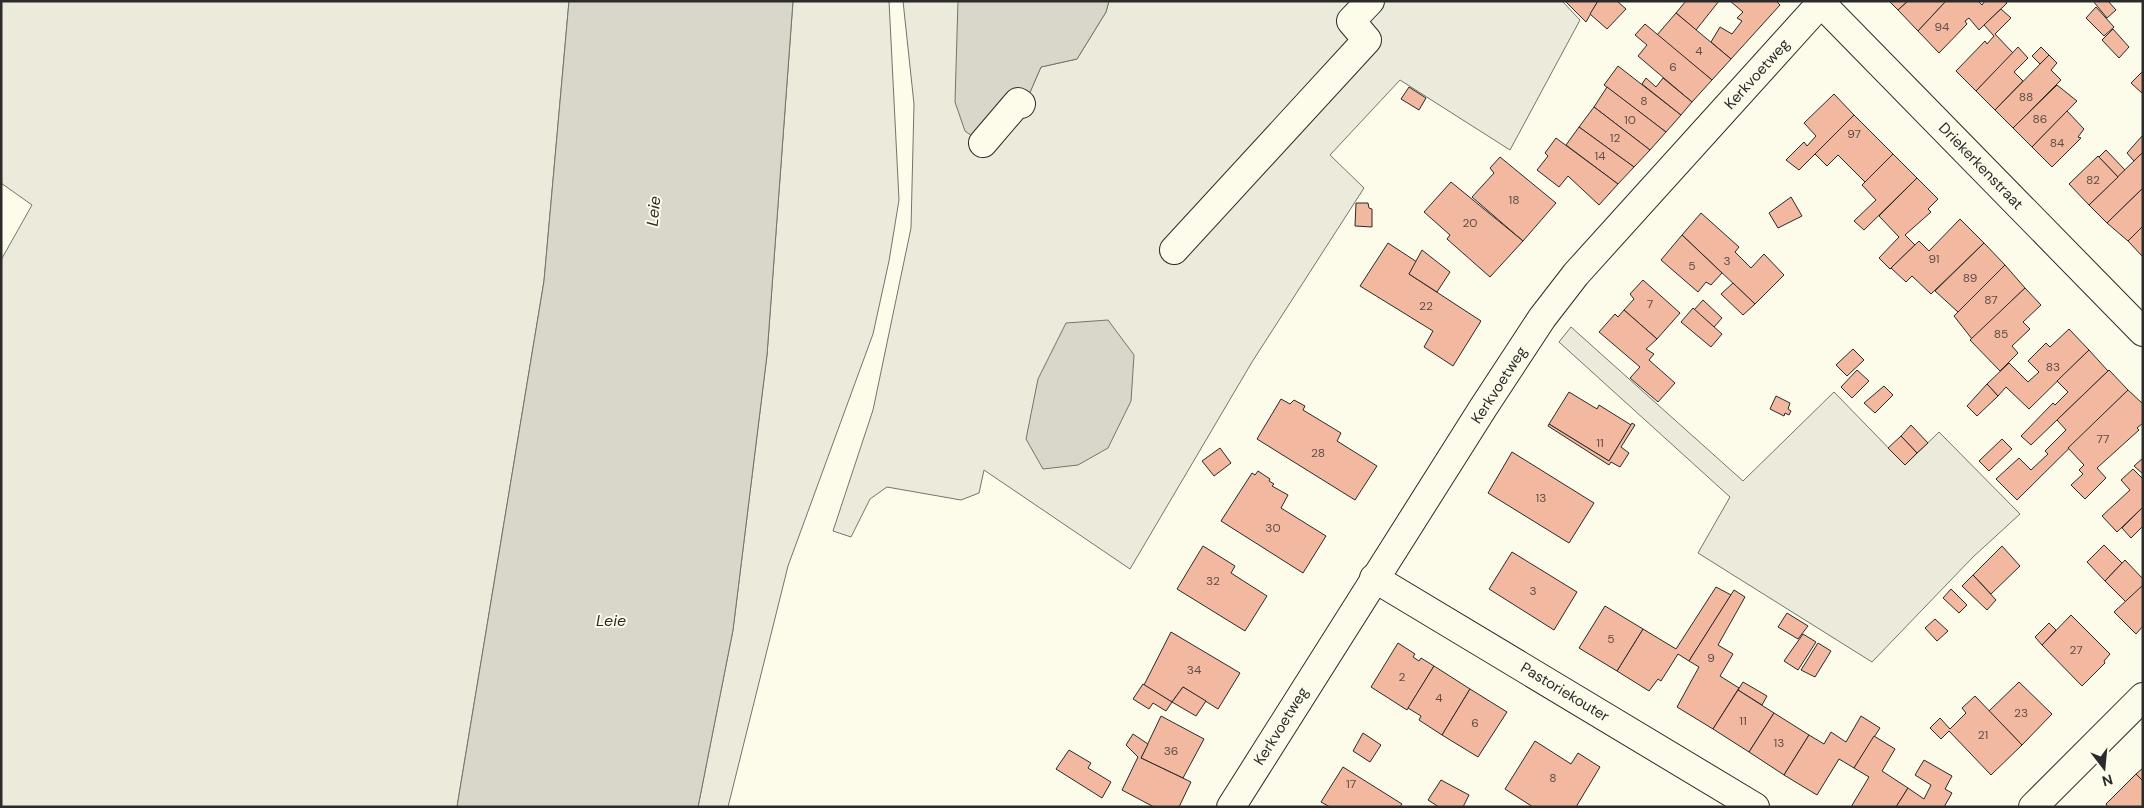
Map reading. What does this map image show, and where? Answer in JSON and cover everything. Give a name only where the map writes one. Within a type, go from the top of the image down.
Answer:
[{"type":"street","points":[[1174,250],[1367,40],[1351,21],[1370,1]]},
{"type":"street","name":"Driekerkenstraat","points":[[1820,2],[2143,332]]},
{"type":"street","name":"Kerkvoetweg","points":[[1231,807],[1374,578],[1542,318],[1576,274],[1820,2]]},
{"type":"street","points":[[983,142],[1018,102],[1020,104]]},
{"type":"street","name":"Pastoriekouter","points":[[1374,578],[1755,807]]},
{"type":"street","points":[[2033,807],[2143,697]]},
{"type":"shaded area","points":[[1,1],[569,1],[544,281],[457,807],[1,807],[1,260],[32,205],[1,183]]},
{"type":"shaded area","points":[[793,1],[889,1],[899,200],[889,261],[873,334],[788,566],[728,807],[698,807],[733,630],[767,355]]},
{"type":"shaded area","points":[[903,1],[958,1],[1024,106],[1041,67],[1077,59],[1106,12],[1109,1],[1562,1],[1580,20],[1510,150],[1400,80],[1330,155],[1364,188],[1252,362],[1130,569],[984,470],[979,493],[961,500],[887,487],[870,499],[851,537],[833,531],[873,410],[911,228],[914,104]]},
{"type":"shaded area","points":[[1571,327],[1743,481],[1834,392],[1905,465],[1939,432],[2020,514],[1973,557],[1872,662],[1698,553],[1730,497],[1559,342]]},
{"type":"water","name":"Leie","points":[[569,1],[793,1],[767,355],[733,630],[698,807],[457,807],[544,281]]},
{"type":"water","points":[[958,1],[1109,1],[1106,12],[1077,59],[1041,67],[1024,106],[986,146],[965,131],[955,102]]},
{"type":"water","points":[[1108,320],[1134,355],[1131,401],[1108,448],[1078,465],[1043,469],[1026,439],[1038,379],[1066,323]]},
{"type":"building","points":[[1565,1],[1598,1],[1586,22]]},
{"type":"building","points":[[1598,1],[1617,1],[1626,9],[1607,29],[1590,14]]},
{"type":"building","points":[[1686,1],[1719,1],[1696,30],[1676,13]]},
{"type":"building","points":[[1730,1],[1776,1],[1780,5],[1731,59],[1711,42],[1720,27],[1732,34],[1742,21],[1737,18],[1743,12]]},
{"type":"building","points":[[1889,1],[1908,1],[1898,10]]},
{"type":"building","points":[[1908,1],[1946,1],[1918,31],[1898,10]]},
{"type":"building","points":[[1946,1],[1978,1],[1982,5],[1985,1],[2005,1],[2007,3],[1979,30],[1969,18],[1965,21],[1967,24],[1939,53],[1918,31]]},
{"type":"building","points":[[2093,1],[2108,1],[2116,10],[2107,18]]},
{"type":"building","points":[[2096,7],[2114,27],[2104,36],[2086,18]]},
{"type":"building","points":[[2001,9],[2011,18],[1995,34],[2013,53],[1976,91],[1956,71],[1985,41],[1987,44],[1994,36],[1984,25]]},
{"type":"building","points":[[1676,13],[1731,59],[1712,80],[1657,35]]},
{"type":"building","points":[[1645,24],[1712,80],[1692,102],[1638,56],[1647,45],[1635,35]]},
{"type":"building","points":[[2113,29],[2129,47],[2119,58],[2102,40]]},
{"type":"building","points":[[2018,47],[2028,58],[2014,72],[2023,81],[1995,110],[1976,91]]},
{"type":"building","points":[[2041,47],[2049,55],[2040,64],[2032,56]]},
{"type":"building","points":[[2049,55],[2057,63],[2051,70],[2061,80],[2013,128],[1995,110]]},
{"type":"building","points":[[1618,66],[1681,115],[1666,132],[1604,85]]},
{"type":"building","points":[[2143,71],[2143,94],[2131,83]]},
{"type":"building","points":[[1646,78],[1656,87],[1663,78],[1692,102],[1681,115],[1642,84]]},
{"type":"building","points":[[2057,85],[2077,101],[2032,147],[2013,128]]},
{"type":"building","points":[[1409,87],[1426,98],[1419,110],[1401,99]]},
{"type":"building","points":[[1607,87],[1666,132],[1650,150],[1594,107]]},
{"type":"building","points":[[1834,94],[1854,115],[1799,170],[1786,160],[1804,142],[1807,146],[1816,136],[1804,123]]},
{"type":"building","points":[[1594,107],[1650,150],[1634,167],[1579,127]]},
{"type":"building","points":[[2067,111],[2084,129],[2078,137],[2081,138],[2052,167],[2032,147]]},
{"type":"building","points":[[1854,115],[1893,154],[1865,182],[1838,155],[1827,166],[1815,154]]},
{"type":"building","points":[[1579,127],[1634,167],[1618,184],[1566,145]]},
{"type":"building","points":[[2143,135],[2143,152],[2134,161],[2127,153]]},
{"type":"building","points":[[1556,138],[1618,184],[1599,205],[1568,176],[1559,187],[1537,170],[1548,156],[1545,153]]},
{"type":"building","points":[[2106,150],[2125,170],[2118,177],[2099,157]]},
{"type":"building","points":[[2143,152],[2143,188],[2107,223],[2089,205]]},
{"type":"building","points":[[1893,154],[1917,178],[1864,230],[1854,221],[1876,200],[1862,185]]},
{"type":"building","points":[[2098,156],[2118,177],[2089,205],[2069,184]]},
{"type":"building","points":[[1500,157],[1556,203],[1523,241],[1472,197],[1494,173],[1490,168]]},
{"type":"building","points":[[1917,178],[1938,199],[1928,209],[1931,212],[1905,235],[1915,245],[1890,269],[1879,258],[1899,237],[1879,216]]},
{"type":"building","points":[[1451,182],[1523,241],[1490,277],[1447,239],[1450,235],[1424,212]]},
{"type":"building","points":[[2143,188],[2143,226],[2128,241],[2107,223]]},
{"type":"building","points":[[1791,197],[1802,216],[1778,228],[1769,213]]},
{"type":"building","points":[[1356,203],[1368,203],[1369,208],[1372,209],[1372,227],[1355,226]]},
{"type":"building","points":[[1701,213],[1739,247],[1735,252],[1751,268],[1764,254],[1784,275],[1755,304],[1682,235]]},
{"type":"building","points":[[1960,219],[1984,243],[1931,294],[1912,276],[1906,282],[1891,268],[1919,241],[1929,251]]},
{"type":"building","points":[[2143,226],[2143,257],[2128,241]]},
{"type":"building","points":[[1682,235],[1722,273],[1711,285],[1706,282],[1698,292],[1661,260]]},
{"type":"building","points":[[1388,243],[1417,262],[1409,274],[1481,321],[1453,366],[1424,347],[1433,331],[1360,286]]},
{"type":"building","points":[[1984,243],[2005,265],[1958,312],[1935,291]]},
{"type":"building","points":[[1422,250],[1450,272],[1437,292],[1409,274]]},
{"type":"building","points":[[2005,265],[2025,288],[1972,339],[1954,316]]},
{"type":"building","points":[[1643,280],[1680,313],[1657,339],[1624,310],[1634,299],[1630,294]]},
{"type":"building","points":[[1733,283],[1755,304],[1743,315],[1721,294]]},
{"type":"building","points":[[2025,288],[2041,305],[2023,322],[2030,329],[2012,346],[2018,353],[2000,371],[1970,340]]},
{"type":"building","points":[[1703,300],[1722,318],[1714,327],[1694,310]]},
{"type":"building","points":[[1693,308],[1722,334],[1711,347],[1681,322]]},
{"type":"building","points":[[1624,310],[1657,339],[1646,349],[1654,354],[1649,360],[1675,383],[1658,402],[1630,378],[1640,367],[1599,332],[1615,314],[1618,317]]},
{"type":"building","points":[[2069,329],[2089,350],[2029,409],[2006,387],[1998,396],[1987,384],[2009,363],[2028,382],[2039,372],[2028,361],[2046,343],[2050,347]]},
{"type":"building","points":[[1853,349],[1864,360],[1847,376],[1836,365]]},
{"type":"building","points":[[2089,350],[2108,371],[2031,445],[2021,436],[2053,403],[2055,405],[2068,392],[2057,381]]},
{"type":"building","points":[[1857,370],[1869,381],[1852,398],[1841,387]]},
{"type":"building","points":[[2109,370],[2128,390],[2017,500],[1996,479],[2019,458],[2031,470],[2048,454],[2045,451],[2066,430],[2057,420]]},
{"type":"building","points":[[1987,384],[1998,396],[1977,416],[1967,406]]},
{"type":"building","points":[[1884,386],[1893,395],[1875,413],[1864,403]]},
{"type":"building","points":[[2128,390],[2143,404],[2143,423],[2137,428],[2139,430],[2097,468],[2106,478],[2085,499],[2071,485],[2083,474],[2079,470],[2084,465],[2068,448]]},
{"type":"building","points":[[1569,392],[1597,409],[1599,405],[1631,425],[1609,461],[1549,424]]},
{"type":"building","points":[[1776,396],[1790,403],[1788,409],[1791,411],[1789,415],[1785,413],[1784,416],[1770,409]]},
{"type":"building","points":[[1281,399],[1290,404],[1294,400],[1305,406],[1303,410],[1341,433],[1337,441],[1377,466],[1355,500],[1257,439]]},
{"type":"building","points":[[1632,423],[1635,425],[1621,447],[1629,453],[1620,467],[1611,462],[1609,465],[1548,426],[1549,424],[1609,461]]},
{"type":"building","points":[[1911,425],[1928,443],[1917,453],[1901,436]]},
{"type":"building","points":[[1901,436],[1917,453],[1905,465],[1888,448]]},
{"type":"building","points":[[2002,439],[2012,449],[1989,471],[1979,461]]},
{"type":"building","points":[[1220,448],[1231,463],[1214,476],[1202,461]]},
{"type":"building","points":[[1512,452],[1594,503],[1569,543],[1488,493]]},
{"type":"building","points":[[2143,458],[2143,474],[2134,466]]},
{"type":"building","points":[[2133,469],[2143,479],[2143,507],[2117,532],[2102,516],[2130,490],[2121,480]]},
{"type":"building","points":[[1258,471],[1270,479],[1269,481],[1274,484],[1272,486],[1288,495],[1281,508],[1326,536],[1303,573],[1221,521],[1252,473],[1255,475]]},
{"type":"building","points":[[2143,507],[2143,526],[2131,538],[2122,528]]},
{"type":"building","points":[[2104,545],[2122,563],[2105,581],[2087,562]]},
{"type":"building","points":[[1203,546],[1235,566],[1231,573],[1267,596],[1245,631],[1177,589]]},
{"type":"building","points":[[2002,546],[2020,566],[1991,594],[1973,575]]},
{"type":"building","points":[[1512,552],[1577,592],[1554,630],[1489,589]]},
{"type":"building","points":[[2125,560],[2143,579],[2143,585],[2126,602],[2105,581]]},
{"type":"building","points":[[1973,575],[1996,600],[1987,610],[1962,586]]},
{"type":"building","points":[[2143,585],[2143,626],[2136,634],[2114,612]]},
{"type":"building","points":[[1716,587],[1731,595],[1689,661],[1678,654],[1661,681],[1658,679],[1649,691],[1617,671],[1643,629],[1676,649]]},
{"type":"building","points":[[1951,589],[1967,605],[1959,613],[1943,598]]},
{"type":"building","points":[[1734,590],[1745,597],[1718,645],[1733,654],[1720,676],[1739,688],[1713,729],[1677,707],[1699,667],[1689,661]]},
{"type":"building","points":[[1605,606],[1643,629],[1617,671],[1579,648]]},
{"type":"building","points":[[1787,613],[1808,626],[1798,639],[1778,627]]},
{"type":"building","points":[[2071,615],[2110,654],[2104,661],[2105,663],[2082,686],[2042,645]]},
{"type":"building","points":[[1935,619],[1948,631],[1937,641],[1925,628]]},
{"type":"building","points":[[2049,623],[2056,630],[2042,645],[2035,637]]},
{"type":"building","points":[[1171,632],[1240,673],[1218,709],[1183,687],[1172,702],[1144,685]]},
{"type":"building","points":[[1803,634],[1816,642],[1798,670],[1784,661]]},
{"type":"building","points":[[1398,643],[1415,654],[1413,657],[1419,661],[1421,658],[1434,666],[1407,710],[1371,687]]},
{"type":"building","points":[[1818,643],[1831,651],[1815,677],[1801,670]]},
{"type":"building","points":[[1434,666],[1470,689],[1442,735],[1419,720],[1421,716],[1408,708]]},
{"type":"building","points":[[1743,682],[1767,696],[1762,705],[1738,690]]},
{"type":"building","points":[[2019,682],[2052,714],[2022,745],[1989,711]]},
{"type":"building","points":[[1143,684],[1172,702],[1166,711],[1153,703],[1149,709],[1133,699]]},
{"type":"building","points":[[1183,687],[1206,701],[1196,716],[1172,702]]},
{"type":"building","points":[[1470,689],[1507,712],[1478,757],[1442,735]]},
{"type":"building","points":[[1738,690],[1774,713],[1749,752],[1713,729]]},
{"type":"building","points":[[1975,696],[2022,745],[1991,775],[1949,731],[1941,739],[1930,728],[1940,718],[1950,729],[1966,713],[1962,708]]},
{"type":"building","points":[[1774,713],[1809,735],[1784,775],[1749,752]]},
{"type":"building","points":[[1161,716],[1204,739],[1183,778],[1141,758]]},
{"type":"building","points":[[1861,716],[1880,728],[1854,768],[1839,759],[1817,795],[1784,775],[1809,735],[1824,744],[1831,732],[1846,742]]},
{"type":"building","points":[[1363,733],[1381,745],[1370,762],[1353,751]]},
{"type":"building","points":[[1133,734],[1148,744],[1141,758],[1191,782],[1179,807],[1154,807],[1122,790],[1138,757],[1126,745]]},
{"type":"building","points":[[1874,736],[1895,749],[1882,771],[1908,788],[1896,807],[1851,807],[1869,777],[1854,768]]},
{"type":"building","points":[[1535,741],[1571,764],[1578,753],[1600,767],[1576,807],[1533,807],[1505,789]]},
{"type":"building","points":[[1069,750],[1091,763],[1088,768],[1111,782],[1102,798],[1056,769]]},
{"type":"building","points":[[1924,760],[1952,776],[1945,789],[1952,793],[1944,807],[1896,807],[1908,788],[1924,799],[1931,785],[1915,775]]},
{"type":"building","points":[[1343,767],[1402,804],[1400,807],[1330,807],[1321,802]]},
{"type":"building","points":[[2143,768],[2143,781],[2136,774]]},
{"type":"building","points":[[2136,774],[2143,781],[2143,807],[2108,807],[2106,804]]},
{"type":"building","points":[[1441,780],[1469,795],[1463,807],[1439,807],[1428,800]]}]
